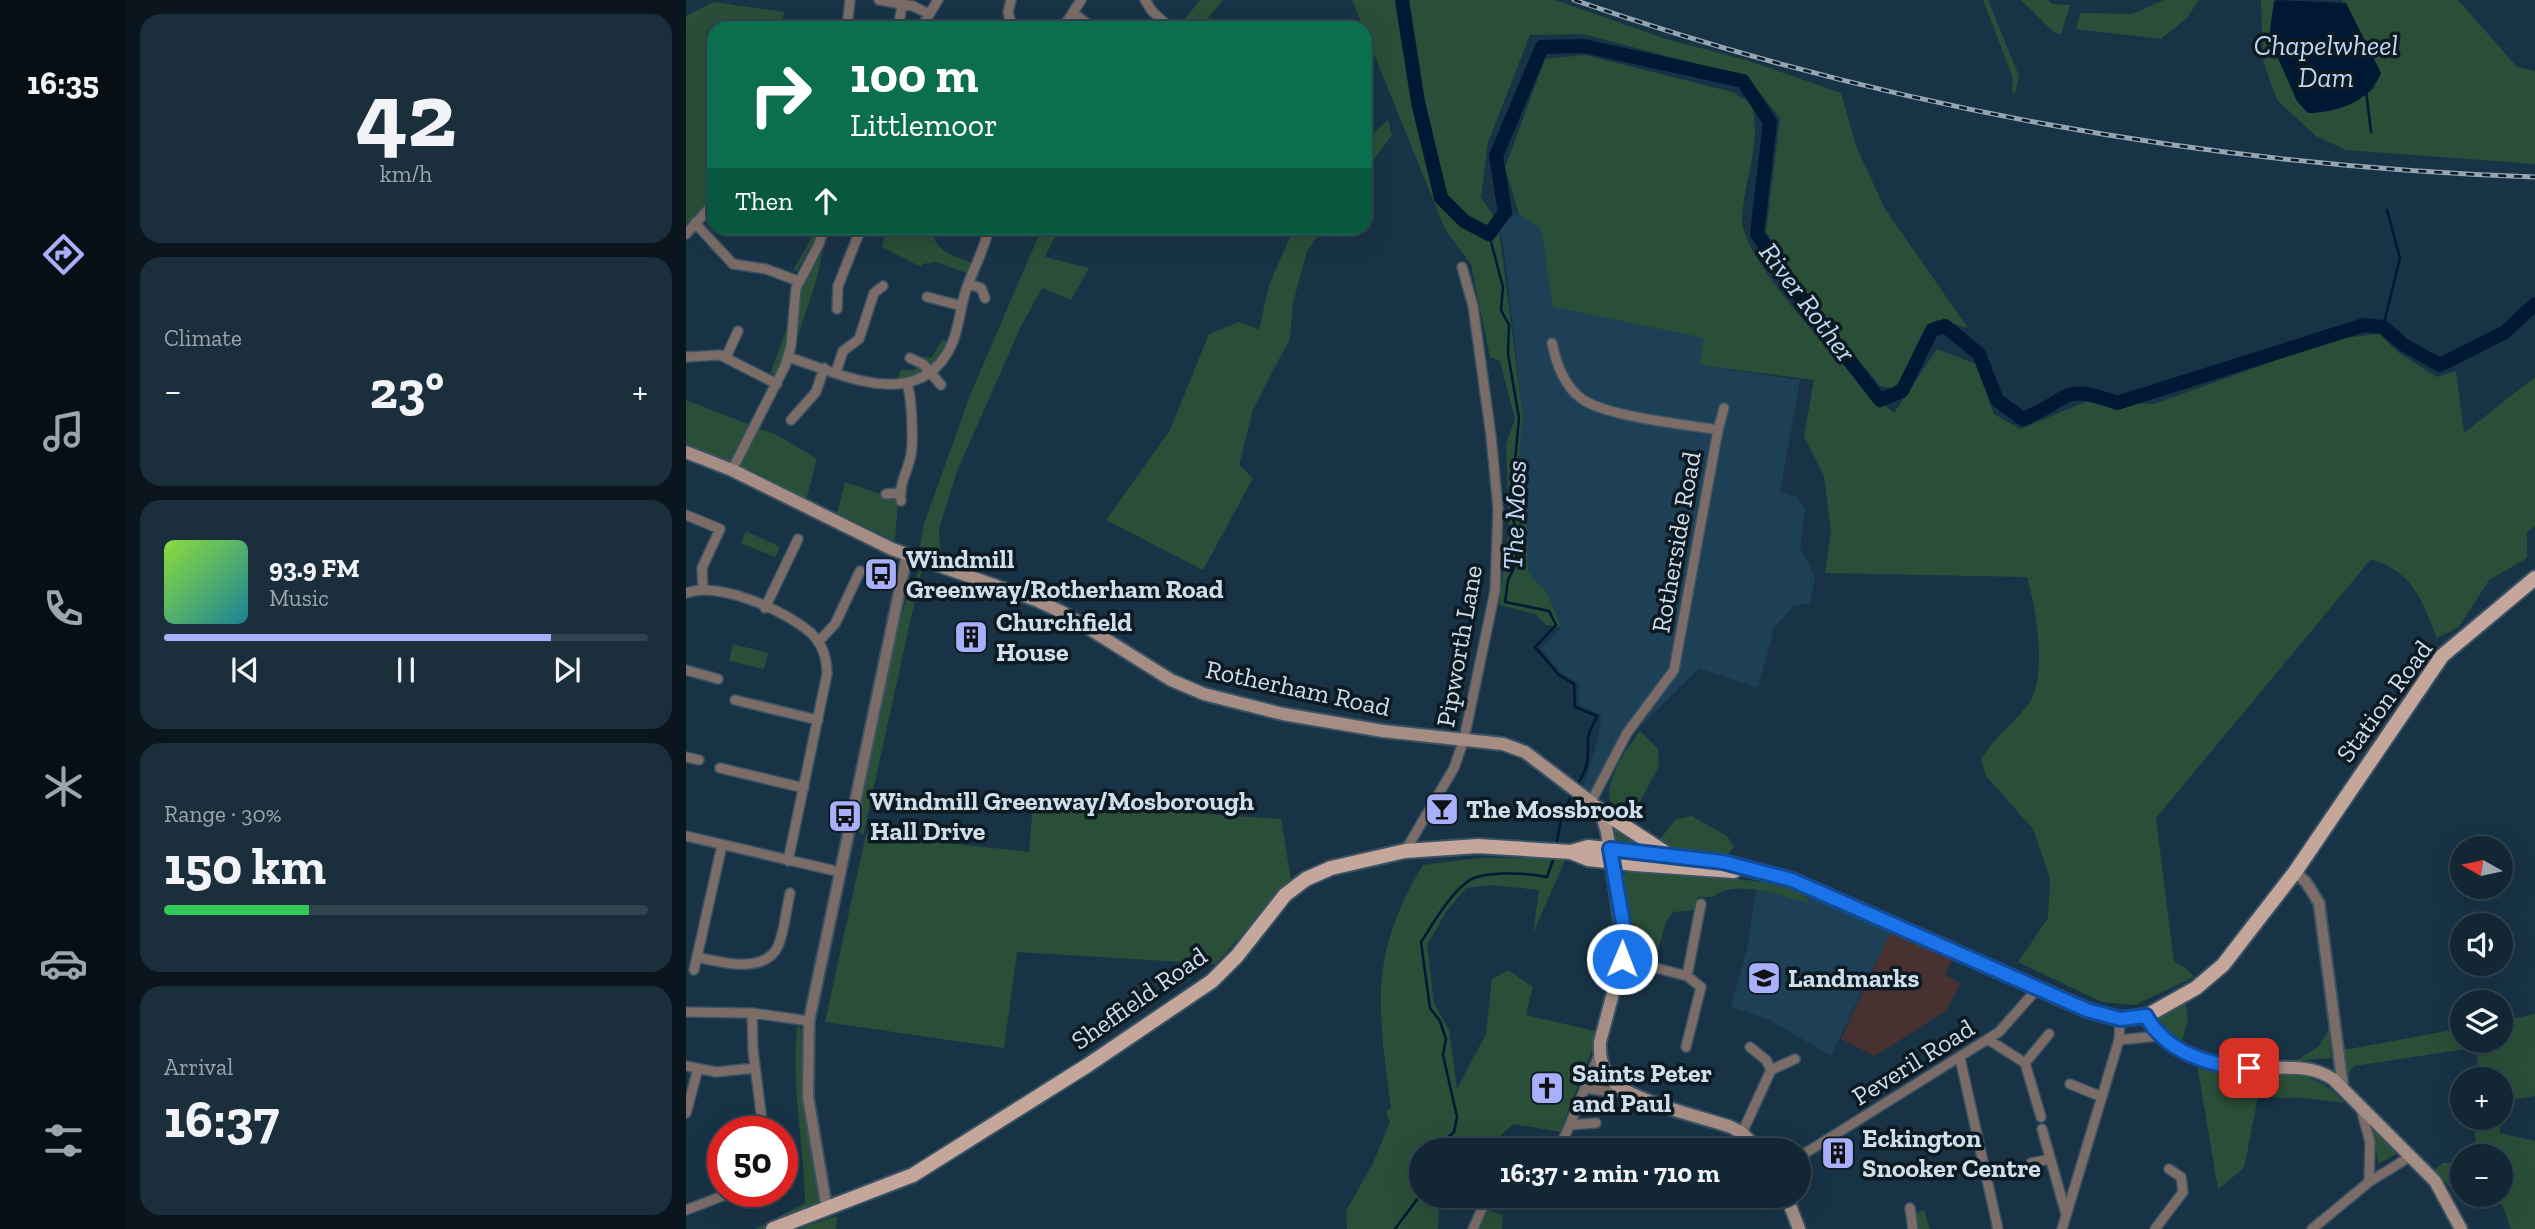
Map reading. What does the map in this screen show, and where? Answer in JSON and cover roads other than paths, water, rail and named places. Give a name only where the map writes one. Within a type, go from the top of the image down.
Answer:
[{"type":"main road","name":"Rotherham Road","points":[[686,452],[732,470],[907,555],[1036,600],[1083,624],[1171,680],[1204,694],[1283,714],[1383,731],[1503,744],[1524,752],[1594,805]]},
{"type":"main road","name":"Station Road","points":[[2295,872],[2442,656],[2535,578]]},
{"type":"main road","points":[[1594,805],[1669,855]]},
{"type":"main road","points":[[1594,805],[1605,820],[1623,923],[1622,959],[1600,1042],[1599,1055],[1608,1075],[1626,1090],[1742,1133],[1747,1138]]},
{"type":"main road","name":"Sheffield Road","points":[[774,1229],[913,1175],[1088,1065],[1212,981],[1237,956],[1285,895],[1307,879],[1331,868],[1405,851],[1478,846],[1611,855]]},
{"type":"main road","points":[[1611,855],[1669,855],[1723,862],[1792,880],[2087,1010],[2120,1019],[2146,1016],[2196,988],[2223,965],[2295,872]]},
{"type":"main road","points":[[1611,855],[1654,864],[1720,871],[1746,870]]},
{"type":"main road","points":[[2146,1016],[2158,1036],[2172,1046],[2217,1063],[2234,1067],[2313,1069],[2343,1087],[2361,1109],[2411,1156],[2442,1191],[2461,1229]]},
{"type":"main road","points":[[1791,1208],[1799,1229]]},
{"type":"street","points":[[848,21],[850,0]]},
{"type":"street","points":[[879,0],[913,6],[929,14]]},
{"type":"street","points":[[925,21],[938,0]]},
{"type":"street","points":[[1010,21],[1008,12],[1011,0]]},
{"type":"street","points":[[1068,21],[1081,0]]},
{"type":"street","points":[[1145,0],[1163,21]]},
{"type":"street","points":[[900,21],[902,4]]},
{"type":"street","points":[[1073,13],[1084,21]]},
{"type":"street","points":[[686,234],[707,210]]},
{"type":"street","points":[[695,223],[733,264],[766,269],[798,281]]},
{"type":"street","points":[[732,470],[777,384],[788,357],[793,296],[822,235]]},
{"type":"street","points":[[837,309],[838,286],[858,235]]},
{"type":"street","points":[[788,357],[880,384],[907,384],[930,373],[950,347],[968,284],[986,235]]},
{"type":"street","name":"Pipworth Lane","points":[[1405,851],[1454,768],[1464,739],[1494,591],[1498,509],[1473,306],[1462,267]]},
{"type":"street","points":[[968,284],[981,288],[985,298]]},
{"type":"street","points":[[836,372],[843,351],[859,339],[874,293],[883,286]]},
{"type":"street","points":[[927,297],[962,306]]},
{"type":"street","points":[[726,357],[738,331]]},
{"type":"street","name":"Rotherside Road","points":[[1552,343],[1563,376],[1585,401],[1604,409],[1718,429],[1674,670],[1628,733],[1594,805]]},
{"type":"street","points":[[686,357],[726,357],[777,384]]},
{"type":"street","points":[[910,358],[923,364],[941,385]]},
{"type":"street","points":[[791,420],[816,393],[824,368]]},
{"type":"street","points":[[886,494],[901,497],[912,449],[910,425],[913,403],[907,384]]},
{"type":"street","points":[[1718,429],[1724,408]]},
{"type":"street","points":[[686,515],[720,529],[702,568],[703,589]]},
{"type":"street","points":[[765,608],[798,539]]},
{"type":"street","points":[[827,1210],[808,1097],[809,1021],[907,555]]},
{"type":"street","points":[[818,642],[835,624],[860,571]]},
{"type":"street","points":[[686,593],[703,589],[739,596],[765,608],[805,629],[818,642],[827,660],[827,674],[788,861]]},
{"type":"street","points":[[686,670],[718,679]]},
{"type":"street","points":[[735,700],[818,720]]},
{"type":"street","points":[[686,757],[699,760]]},
{"type":"street","points":[[720,768],[804,788]]},
{"type":"street","points":[[686,836],[840,873]]},
{"type":"street","points":[[694,970],[722,845]]},
{"type":"street","points":[[2295,872],[2306,882],[2319,903],[2343,1087]]},
{"type":"street","points":[[697,957],[738,965],[769,957],[779,945],[790,893]]},
{"type":"street","points":[[1687,976],[1700,908],[1710,913]]},
{"type":"street","points":[[1622,959],[1687,976],[1697,982],[1701,993],[1686,1047]]},
{"type":"street","name":"Peveril Road","points":[[1811,1150],[1989,1040],[2009,1025],[2038,988]]},
{"type":"street","points":[[686,1012],[752,1013],[809,1021]]},
{"type":"street","points":[[752,1013],[761,1116]]},
{"type":"street","points":[[2062,1229],[2119,1040],[2120,1019]]},
{"type":"street","points":[[2025,1063],[2049,1034]]},
{"type":"street","points":[[2119,1040],[2158,1036]]},
{"type":"street","points":[[1989,1040],[2025,1063],[2041,1113],[2050,1107]]},
{"type":"street","points":[[1750,1047],[1766,1060],[1771,1070]]},
{"type":"street","points":[[1563,1138],[1599,1055]]},
{"type":"street","points":[[1960,1058],[1998,1229]]},
{"type":"street","points":[[1742,1133],[1771,1070],[1795,1059]]},
{"type":"street","points":[[686,1066],[725,1072],[755,1068]]},
{"type":"street","points":[[686,1113],[698,1069]]},
{"type":"street","points":[[2070,1084],[2102,1097]]},
{"type":"street","points":[[1585,1088],[1619,1093],[1626,1090]]},
{"type":"street","points":[[2361,1109],[2370,1142],[2369,1182]]},
{"type":"street","points":[[1570,1125],[1596,1123]]},
{"type":"street","points":[[2042,1129],[2066,1216]]},
{"type":"street","points":[[2312,1229],[2369,1182],[2411,1156]]},
{"type":"street","points":[[2031,1163],[2050,1159]]},
{"type":"street","points":[[2155,1229],[2183,1192],[2181,1177],[2169,1169]]},
{"type":"street","points":[[686,1210],[707,1202]]},
{"type":"street","points":[[1473,1229],[1482,1208]]},
{"type":"street","points":[[1910,1209],[1913,1229]]},
{"type":"water","name":"Chapelwheel Dam","points":[[2274,1],[2346,3],[2381,73],[2369,92],[2341,108],[2308,113],[2297,101],[2269,38]]},
{"type":"waterway","name":"River Rother","points":[[1402,0],[1418,102],[1441,198],[1464,221],[1489,234],[1505,212],[1496,156],[1542,47],[1584,46],[1743,81],[1770,122],[1757,234],[1813,314],[1880,400],[1902,391],[1932,330],[1945,326],[1979,354],[1997,400],[2023,419],[2066,396],[2085,394],[2117,403],[2364,325],[2383,327],[2404,345],[2440,365],[2505,332],[2535,304]]},
{"type":"waterway","points":[[2366,90],[2371,132]]},
{"type":"waterway","points":[[2383,327],[2400,258],[2387,210]]},
{"type":"waterway","name":"The Moss","points":[[1489,234],[1503,287],[1501,310],[1509,325],[1508,354],[1519,418],[1511,505],[1517,540],[1516,564],[1508,580],[1505,602],[1549,611],[1556,625],[1535,647],[1559,675],[1574,684],[1575,707],[1597,716],[1588,737],[1586,766],[1577,785]]},
{"type":"waterway","name":"The Moss","points":[[1556,847],[1561,819],[1572,794]]},
{"type":"waterway","name":"The Moss","points":[[1447,1138],[1454,1132],[1457,1117],[1443,1055],[1446,1039],[1440,1021],[1430,1008],[1421,942],[1448,902],[1467,882],[1494,874],[1547,877],[1554,857]]},
{"type":"waterway","name":"The Moss","points":[[1395,1229],[1411,1208]]},
{"type":"railway","points":[[1574,0],[1690,38],[1808,71],[1927,100],[2048,124],[2291,160],[2413,171],[2535,177]]},
{"type":"place","name":"Windmill Greenway/Rotherham Road","points":[[881,574]]},
{"type":"place","name":"Churchfield House","points":[[971,637]]},
{"type":"place","name":"The Mossbrook","points":[[1442,809]]},
{"type":"place","name":"Windmill Greenway/Mosborough Hall Drive","points":[[845,816]]},
{"type":"place","name":"Landmarks","points":[[1764,978]]},
{"type":"place","name":"Saints Peter and Paul","points":[[1547,1088]]},
{"type":"place","name":"Eckington Snooker Centre","points":[[1838,1153]]}]
